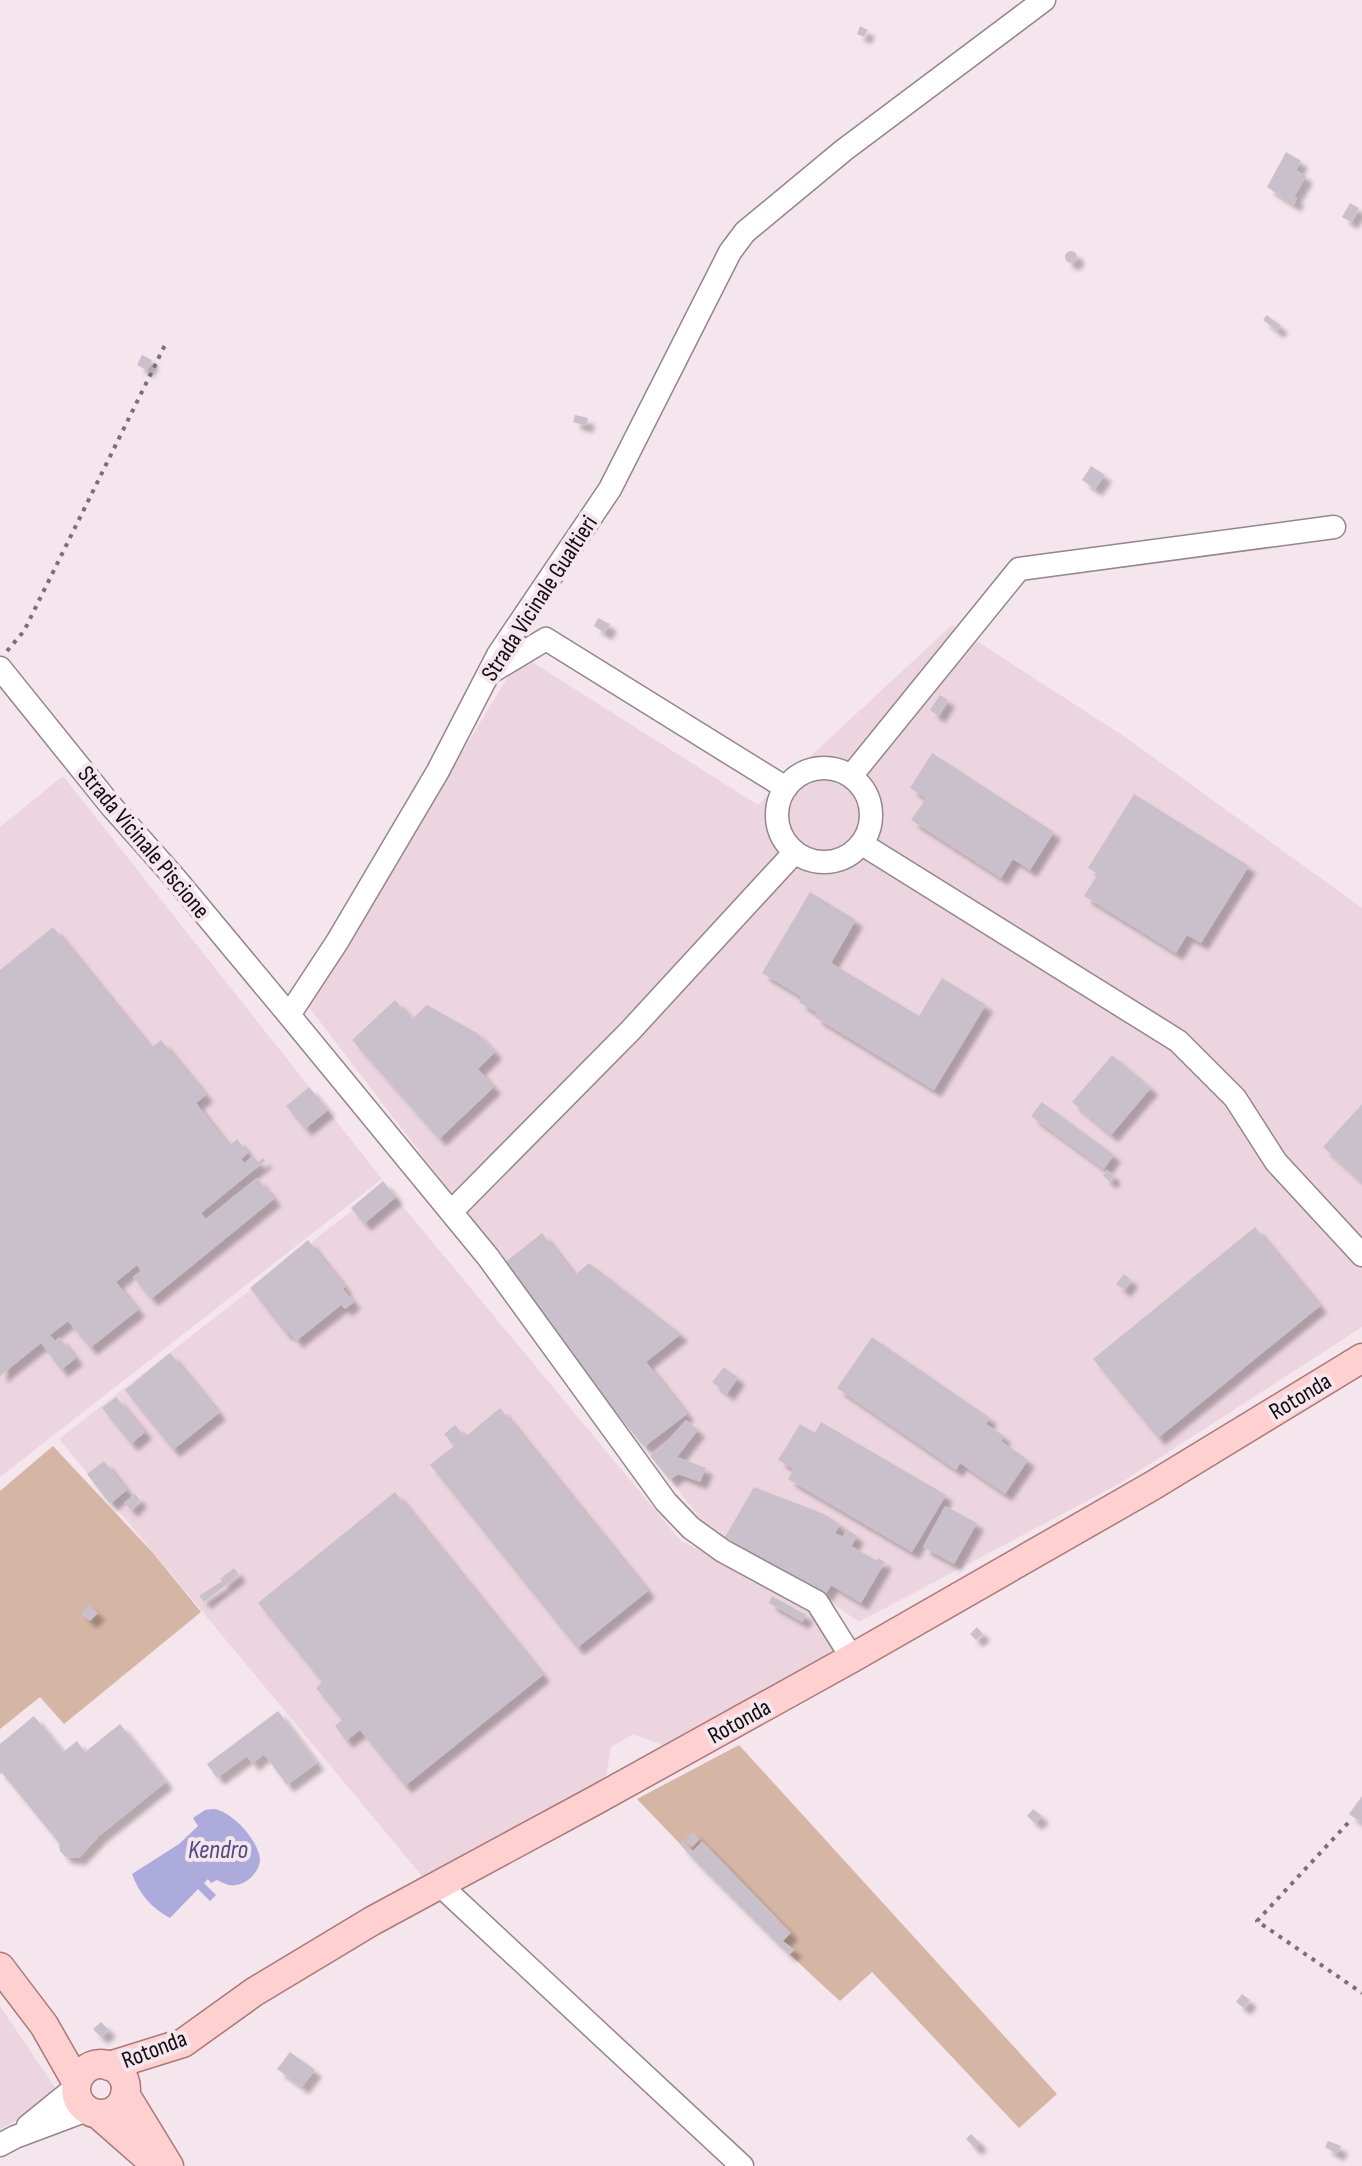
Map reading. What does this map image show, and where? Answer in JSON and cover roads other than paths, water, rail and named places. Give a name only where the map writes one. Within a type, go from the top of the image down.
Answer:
[{"type":"main road","name":"Rotonda","points":[[106,2065],[183,2043],[254,1992],[372,1921],[852,1658],[1152,1486],[1362,1358]]},
{"type":"main road","points":[[0,1967],[44,2025],[85,2099],[157,2166]]},
{"type":"main road","points":[[44,2025],[116,2069],[124,2079],[126,2093],[169,2166]]},
{"type":"main road","points":[[85,2099],[112,2112],[121,2104],[126,2093],[183,2043]]},
{"type":"main road","points":[[85,2099],[81,2074],[91,2066],[106,2065]]},
{"type":"street","name":"Strada Vicinale Gualtieri","points":[[289,1015],[337,942],[438,771],[498,655],[610,489],[730,252],[745,232],[896,110],[1044,0]]},
{"type":"street","points":[[851,776],[1019,569],[1334,527]]},
{"type":"street","points":[[489,674],[546,639],[786,788]]},
{"type":"street","name":"Strada Vicinale Piscione","points":[[0,668],[112,807],[289,1015]]},
{"type":"street","points":[[820,768],[836,769],[851,776],[869,800],[869,831],[862,844],[851,855],[822,863],[794,853],[783,841],[777,825],[776,809],[786,788],[805,772],[820,768]]},
{"type":"street","points":[[862,844],[1178,1041],[1235,1098],[1276,1162],[1362,1255]]},
{"type":"street","points":[[451,1212],[630,1031],[794,853]]},
{"type":"street","points":[[289,1015],[488,1257],[666,1502],[691,1528],[723,1551],[817,1602],[852,1658]]},
{"type":"street","points":[[440,1885],[742,2166]]},
{"type":"street","points":[[7,2141],[85,2099]]},
{"type":"water","name":"Kendro","points":[[214,1809],[229,1815],[250,1836],[260,1859],[257,1869],[240,1884],[228,1885],[217,1880],[211,1883],[208,1879],[204,1883],[216,1895],[210,1901],[198,1889],[170,1918],[146,1899],[132,1874],[179,1844],[198,1826],[193,1818],[205,1810]]}]
